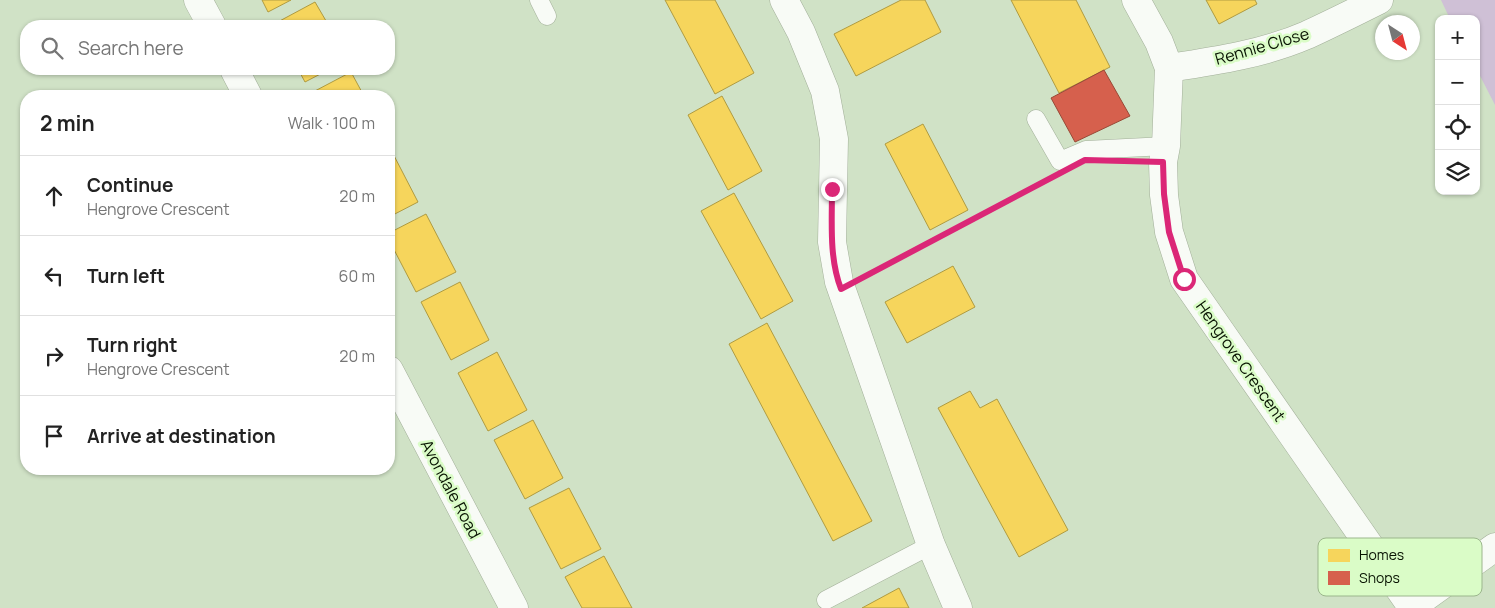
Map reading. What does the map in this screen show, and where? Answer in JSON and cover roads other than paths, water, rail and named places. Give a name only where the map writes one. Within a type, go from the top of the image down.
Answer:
[{"type":"street","points":[[198,0],[209,20]]},
{"type":"street","name":"Hengrove Crescent","points":[[1136,0],[1169,68],[1166,146],[1163,162],[1165,204],[1169,232],[1184,279],[1363,538]]},
{"type":"street","name":"Rennie Close","points":[[1169,68],[1212,62],[1305,36],[1379,0]]},
{"type":"street","points":[[789,2],[825,91],[834,139],[832,242],[838,282],[931,545],[958,608]]},
{"type":"street","points":[[237,75],[245,90]]},
{"type":"street","name":"Avondale Road","points":[[395,381],[514,608]]},
{"type":"street","points":[[1482,556],[1495,547]]},
{"type":"street","name":"Hengrove Crescent","points":[[1403,596],[1411,607]]},
{"type":"street","points":[[1411,607],[1426,596]]},
{"type":"lane","points":[[539,0],[547,16]]},
{"type":"lane","points":[[1036,119],[1060,162],[1086,150],[1166,146]]},
{"type":"lane","points":[[826,600],[931,545]]}]
